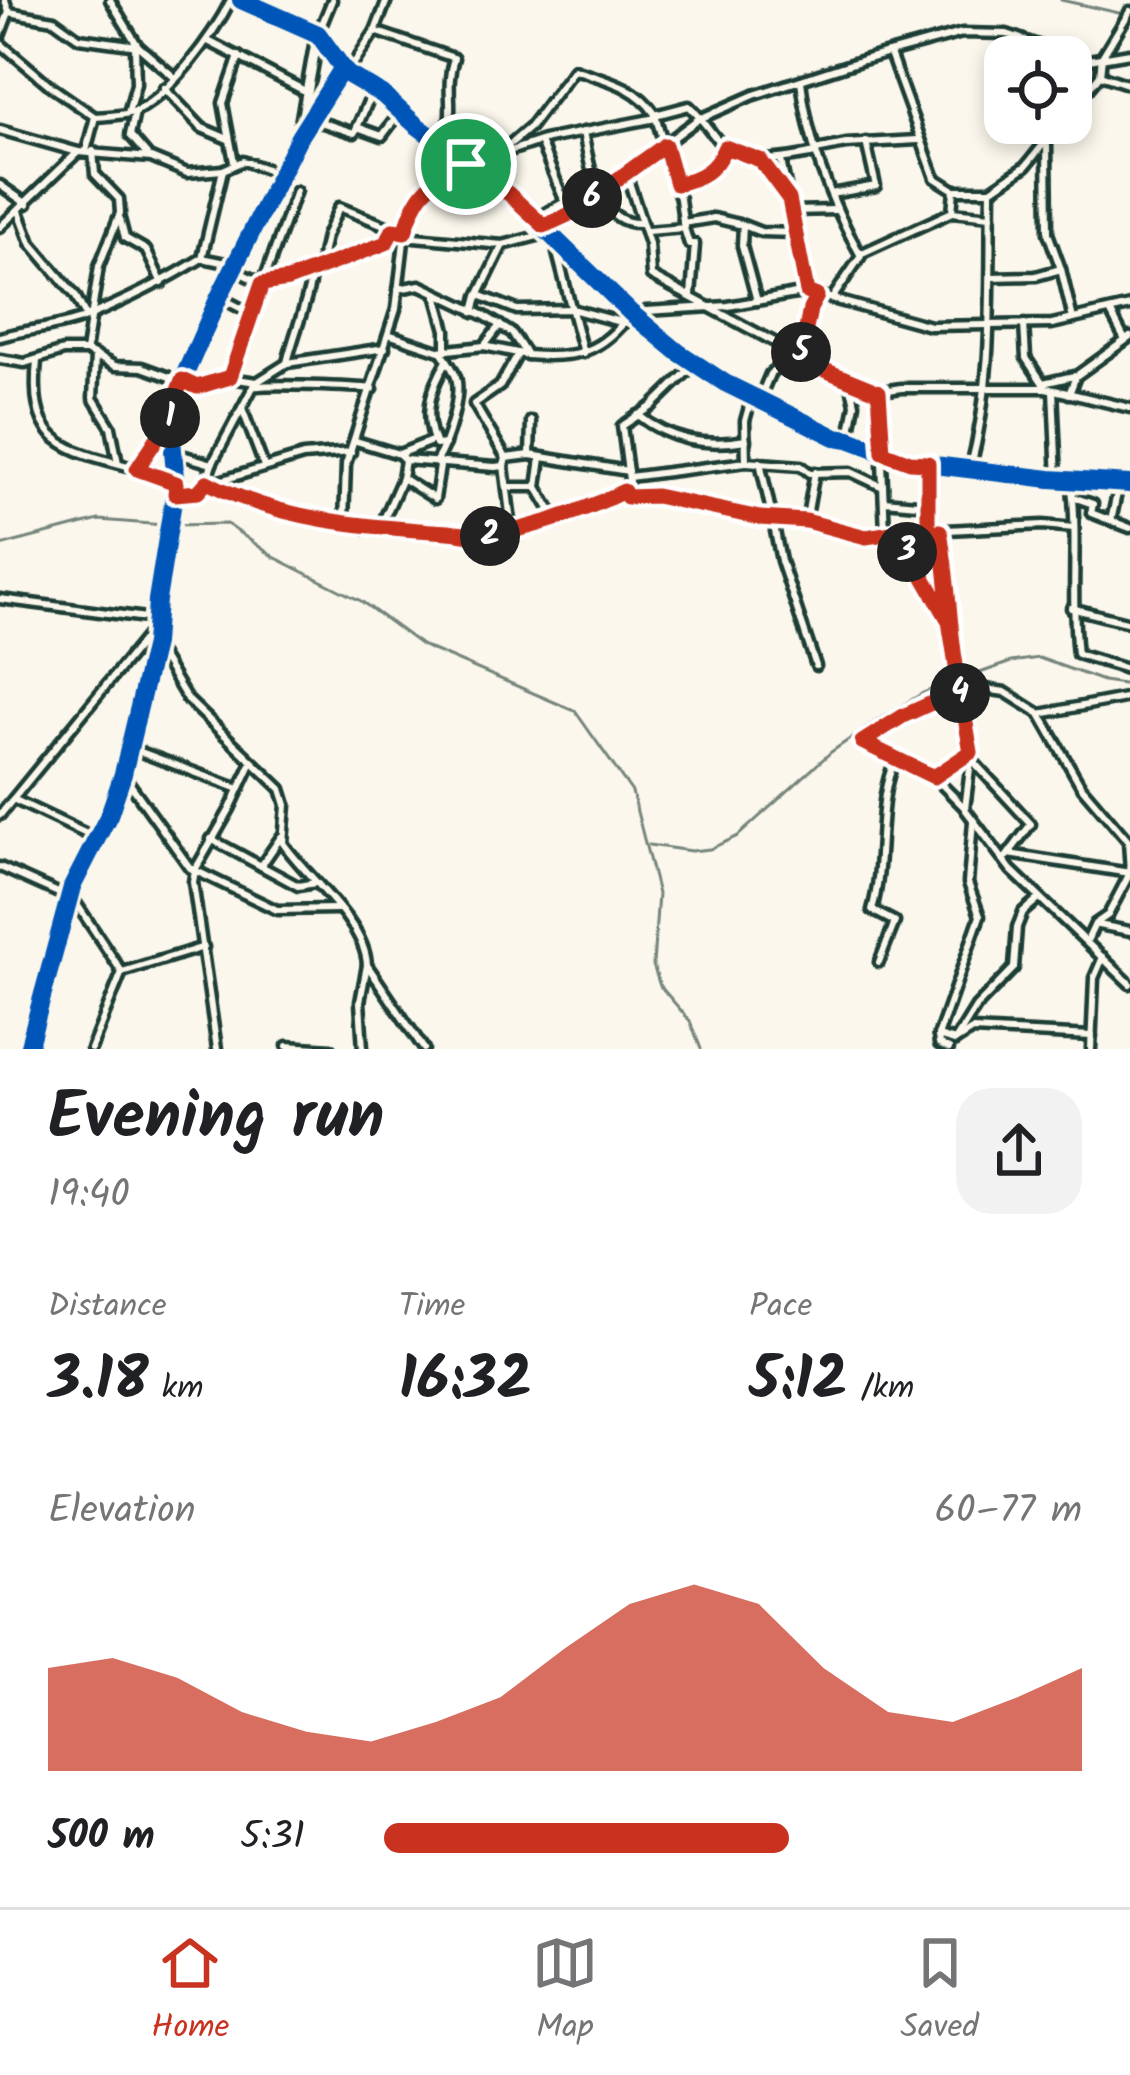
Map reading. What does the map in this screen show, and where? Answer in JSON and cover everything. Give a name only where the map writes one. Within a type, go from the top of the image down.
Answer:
[{"type":"street","points":[[5,0],[9,12],[0,40],[53,88],[95,117],[132,112],[164,88],[208,41],[230,0]]},
{"type":"street","points":[[110,0],[136,46],[174,77]]},
{"type":"street","points":[[241,0],[318,34],[344,71],[480,170],[634,315],[695,364],[755,398],[835,437],[910,462],[1130,484]]},
{"type":"street","points":[[299,137],[318,34],[332,0]]},
{"type":"street","points":[[28,1049],[70,898],[123,774],[154,644],[175,489],[171,409],[219,297],[299,137],[375,31],[387,0]]},
{"type":"street","points":[[1092,85],[1100,75],[1102,57],[1130,11]]},
{"type":"street","points":[[9,12],[54,20],[79,38],[136,46]]},
{"type":"street","points":[[375,31],[454,58],[448,86],[454,116],[443,143]]},
{"type":"street","points":[[320,265],[339,207],[393,230],[503,245],[547,230],[703,118],[754,95],[962,33],[1006,34],[1083,61],[1130,53]]},
{"type":"street","points":[[208,41],[305,91]]},
{"type":"street","points":[[136,46],[131,140],[151,158]]},
{"type":"street","points":[[890,54],[935,178],[954,190],[991,190],[1026,166],[1045,144]]},
{"type":"street","points":[[235,164],[223,103],[239,56]]},
{"type":"street","points":[[480,170],[503,153],[574,69],[632,90],[645,99],[655,116],[689,244],[695,244],[692,297]]},
{"type":"street","points":[[1100,75],[1130,85]]},
{"type":"street","points":[[801,81],[816,152],[836,210],[860,254]]},
{"type":"street","points":[[164,88],[202,128],[228,139]]},
{"type":"street","points":[[311,119],[354,134],[373,90]]},
{"type":"street","points":[[503,153],[583,132],[623,128],[689,106],[725,147],[760,160],[866,142],[918,140]]},
{"type":"street","points":[[358,127],[382,136],[401,111]]},
{"type":"street","points":[[0,227],[86,152],[95,117]]},
{"type":"street","points":[[0,130],[86,152],[151,158],[187,172],[223,170],[243,161],[281,174]]},
{"type":"street","points":[[583,132],[597,194],[633,224],[684,226],[714,218],[761,232],[796,233]]},
{"type":"street","points":[[536,218],[565,202],[540,142]]},
{"type":"street","points":[[832,194],[876,187],[866,142]]},
{"type":"street","points":[[1048,144],[1048,232],[1073,319]]},
{"type":"street","points":[[676,184],[697,179],[717,166],[725,147]]},
{"type":"street","points":[[86,152],[95,174],[119,199],[125,238],[146,250],[162,283]]},
{"type":"street","points":[[781,159],[807,292]]},
{"type":"street","points":[[760,160],[789,199]]},
{"type":"street","points":[[344,522],[345,479],[386,348],[415,199],[429,185],[466,164]]},
{"type":"street","points":[[0,337],[89,315],[162,283],[202,258],[223,170]]},
{"type":"street","points":[[626,173],[652,256],[651,276],[800,360],[879,392],[1047,387],[1130,408]]},
{"type":"street","points":[[0,184],[27,204]]},
{"type":"street","points":[[952,212],[954,190]]},
{"type":"street","points":[[970,470],[992,324],[991,190]]},
{"type":"street","points":[[230,377],[296,191]]},
{"type":"street","points":[[791,211],[836,210]]},
{"type":"street","points":[[19,212],[31,243],[89,315]]},
{"type":"street","points":[[833,298],[860,254],[952,212],[991,216]]},
{"type":"street","points":[[86,351],[99,266],[120,213]]},
{"type":"street","points":[[743,225],[742,246],[758,301]]},
{"type":"street","points":[[202,258],[236,268],[262,284],[310,272],[386,243],[393,230]]},
{"type":"street","points":[[474,312],[503,245]]},
{"type":"street","points":[[563,246],[556,254],[583,353]]},
{"type":"street","points":[[991,277],[1036,276],[1061,269]]},
{"type":"street","points":[[286,362],[309,290],[310,272]]},
{"type":"street","points":[[398,289],[420,285],[501,326],[512,333],[522,355]]},
{"type":"street","points":[[389,334],[443,350],[484,346],[561,358],[583,353],[646,311],[807,292],[918,324],[1024,324],[1130,306]]},
{"type":"street","points":[[436,293],[446,330],[443,350],[457,379],[447,444],[436,461]]},
{"type":"street","points":[[478,295],[510,307],[572,309],[624,323]]},
{"type":"street","points":[[800,360],[817,296]]},
{"type":"street","points":[[219,297],[252,314]]},
{"type":"street","points":[[484,346],[510,307]]},
{"type":"street","points":[[1047,387],[1076,376],[1127,338],[1110,311]]},
{"type":"street","points":[[1024,324],[1025,358],[1047,387],[1057,479]]},
{"type":"street","points":[[208,483],[212,464],[248,394],[286,362],[386,348]]},
{"type":"street","points":[[0,358],[25,363],[63,351],[86,351],[115,366],[142,367],[197,387],[230,377],[373,389]]},
{"type":"street","points":[[746,462],[745,421],[770,374],[790,352]]},
{"type":"street","points":[[456,400],[474,404],[500,386],[522,355]]},
{"type":"street","points":[[95,356],[94,398],[110,428],[118,463]]},
{"type":"street","points":[[37,360],[37,404],[47,432],[75,453],[137,469],[175,489],[198,492],[208,483],[237,478],[264,466],[303,456],[351,452]]},
{"type":"street","points":[[447,361],[430,392],[434,440],[436,445],[447,444]]},
{"type":"street","points":[[695,364],[622,426],[627,497],[656,496],[760,518],[806,521],[866,537],[885,532],[1043,525],[1075,528]]},
{"type":"street","points":[[1070,394],[1076,376]]},
{"type":"street","points":[[247,381],[248,394]]},
{"type":"street","points":[[849,439],[854,404],[850,382]]},
{"type":"street","points":[[879,392],[885,532]]},
{"type":"street","points":[[474,404],[505,462],[512,530]]},
{"type":"street","points":[[241,406],[264,466]]},
{"type":"street","points":[[638,416],[695,443],[746,440]]},
{"type":"street","points":[[530,455],[531,421]]},
{"type":"street","points":[[137,469],[163,429],[171,428]]},
{"type":"street","points":[[402,457],[434,440]]},
{"type":"street","points":[[356,441],[402,457],[476,467],[530,455],[628,474],[760,462],[851,472],[883,487]]},
{"type":"street","points":[[175,453],[212,464]]},
{"type":"street","points":[[380,528],[403,478],[402,457]]},
{"type":"street","points":[[541,458],[537,488],[556,519]]},
{"type":"street","points":[[403,478],[435,499],[440,466],[436,461]]},
{"type":"street","points":[[760,462],[782,561],[816,666]]},
{"type":"street","points":[[928,463],[928,531]]},
{"type":"street","points":[[806,521],[815,471]]},
{"type":"street","points":[[1071,480],[1075,528],[1071,608],[1077,654],[1130,670]]},
{"type":"street","points":[[208,483],[257,503],[344,522],[488,537],[575,514],[624,491]]},
{"type":"street","points":[[1111,521],[1118,484]]},
{"type":"street","points":[[508,487],[537,488]]},
{"type":"street","points":[[1073,497],[1093,503],[1091,513],[1130,528]]},
{"type":"street","points":[[884,501],[928,505]]},
{"type":"street","points":[[940,531],[971,755],[965,809]]},
{"type":"street","points":[[898,532],[949,621]]},
{"type":"street","points":[[0,599],[154,623]]},
{"type":"street","points":[[1071,608],[1130,623]]},
{"type":"street","points":[[0,815],[154,623]]},
{"type":"street","points":[[154,644],[187,699],[286,797],[281,837],[261,866]]},
{"type":"street","points":[[1130,872],[1128,841],[1081,786],[1040,713],[1005,692],[959,687],[862,742],[934,777],[1040,898],[1130,984]]},
{"type":"street","points":[[1040,713],[1130,697]]},
{"type":"street","points":[[130,748],[239,789]]},
{"type":"street","points":[[934,777],[971,755]]},
{"type":"street","points":[[971,755],[1031,824],[1006,857]]},
{"type":"street","points":[[879,962],[895,922],[872,910],[885,824],[884,780],[896,759]]},
{"type":"street","points":[[217,1049],[194,896],[195,869],[251,764]]},
{"type":"street","points":[[123,774],[190,868],[277,910],[338,909]]},
{"type":"street","points":[[15,800],[98,840]]},
{"type":"street","points":[[949,1049],[939,1044],[938,1036],[980,916],[968,883],[973,819]]},
{"type":"street","points":[[281,837],[367,951],[360,1002],[363,1049]]},
{"type":"street","points":[[211,839],[298,886],[317,882]]},
{"type":"street","points":[[1006,857],[1130,873],[1088,941]]},
{"type":"street","points":[[0,867],[81,906],[122,972]]},
{"type":"street","points":[[955,1041],[976,1007],[1014,968],[1017,927],[1023,912],[1040,898]]},
{"type":"street","points":[[1095,924],[1130,931]]},
{"type":"street","points":[[122,972],[204,947]]},
{"type":"street","points":[[1091,1049],[1094,979],[1103,957]]},
{"type":"street","points":[[367,965],[424,1049]]},
{"type":"street","points":[[91,1049],[122,972]]},
{"type":"street","points":[[938,1036],[955,1041],[972,1030],[1092,1036]]},
{"type":"street","points":[[287,1046],[331,1049]]},
{"type":"waterway","points":[[1061,0],[1128,15]]},
{"type":"waterway","points":[[0,546],[99,520],[164,525]]},
{"type":"waterway","points":[[173,525],[227,524],[274,557],[361,601],[421,645],[575,711],[632,792],[658,894],[653,965],[660,986],[690,1021],[701,1049]]},
{"type":"waterway","points":[[649,845],[691,851],[710,849],[738,836],[831,752],[876,721],[923,693],[1011,662],[1039,658],[1103,681],[1130,685]]},
{"type":"cycle path","points":[[241,0],[318,34],[347,74],[383,95],[509,194],[631,313],[725,383],[835,437],[910,462],[1130,484]]},
{"type":"cycle path","points":[[28,1049],[72,887],[109,815],[123,774],[154,644],[176,483],[170,418],[174,399],[299,137],[342,69]]},
{"type":"route","points":[[466,164],[429,185],[415,199],[405,232],[393,230],[386,243],[288,280],[262,284],[230,377],[197,387],[182,380],[171,409],[171,428],[163,429],[137,469],[176,483],[175,494],[198,492],[207,482],[239,498],[364,528],[488,537],[575,514],[624,491],[627,497],[656,496],[760,518],[806,521],[866,537],[898,532],[949,621],[960,690],[903,716],[862,742],[934,777],[971,752],[961,695],[954,665],[949,631],[949,621],[949,580],[940,531],[928,531],[928,463],[883,452],[879,392],[800,360],[817,296],[807,292],[789,199],[760,160],[725,147],[717,166],[697,179],[676,184],[665,145],[568,215],[544,226],[480,170],[466,164]]}]
